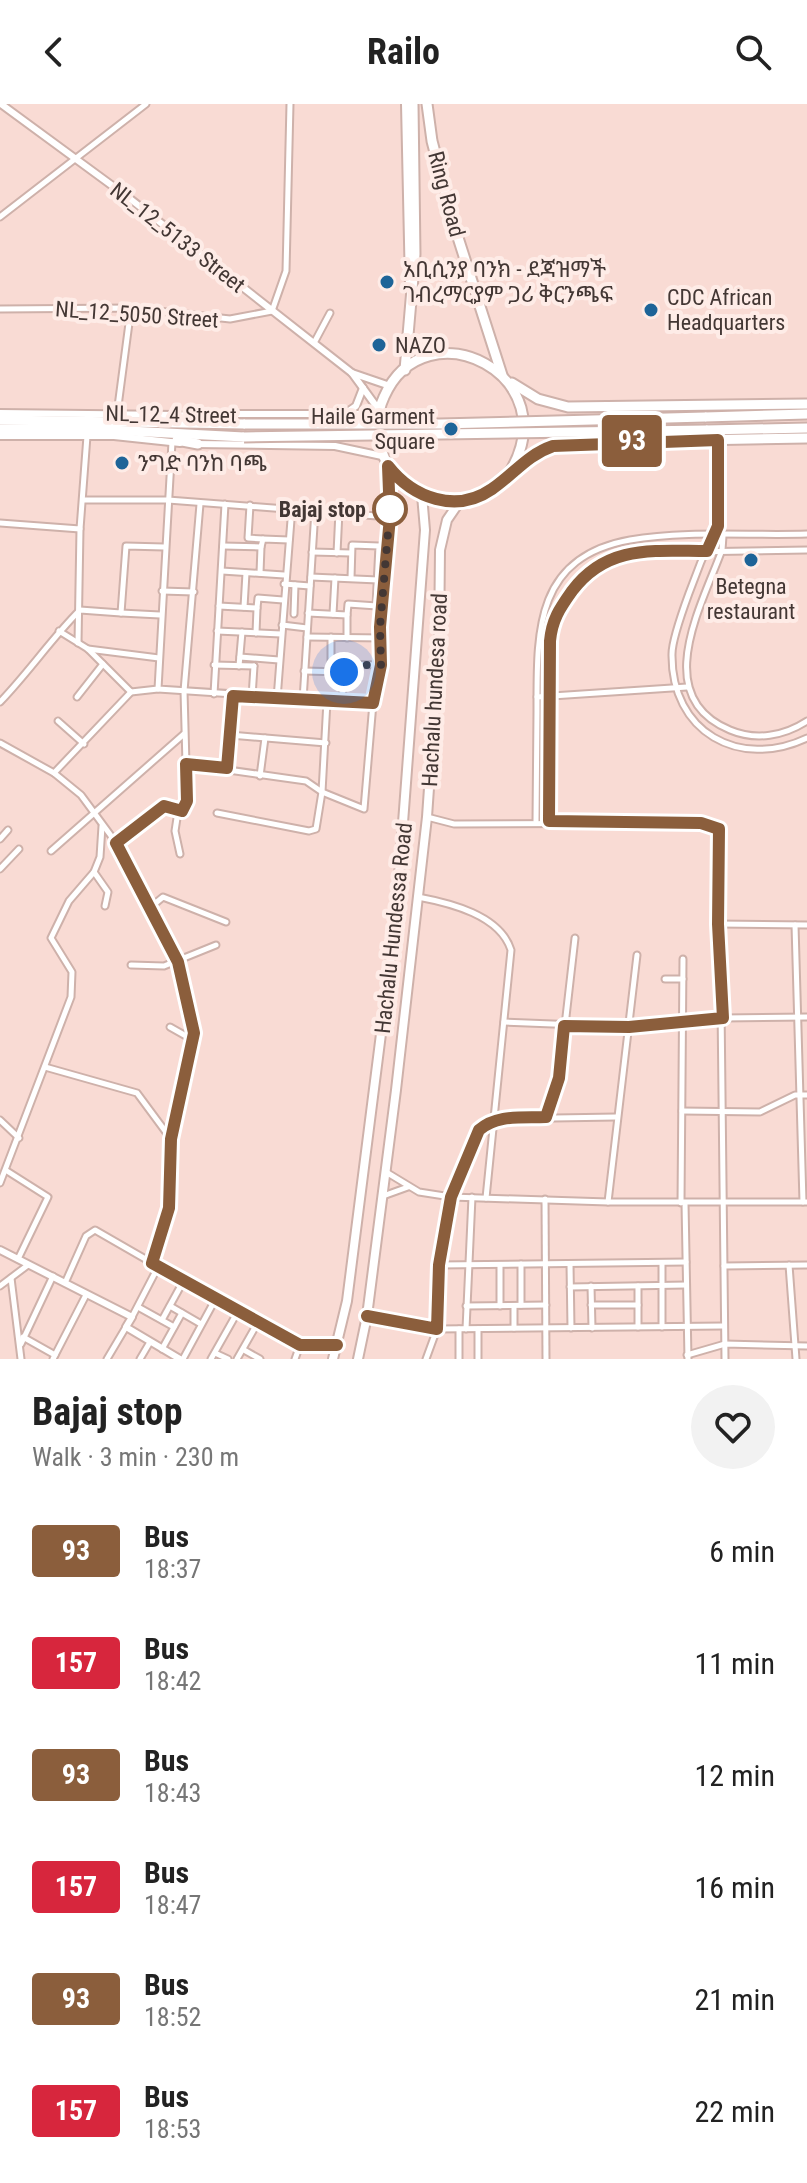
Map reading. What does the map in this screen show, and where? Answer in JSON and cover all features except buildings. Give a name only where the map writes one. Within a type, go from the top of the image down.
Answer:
[{"type":"highway","name":"Ring Road","points":[[405,370],[415,254],[413,104]]},
{"type":"highway","name":"Ring Road","points":[[427,104],[432,141],[454,225],[505,377]]},
{"type":"highway","points":[[807,404],[568,407],[538,399],[483,361],[460,354],[428,357],[405,370],[390,386],[379,412],[379,443],[398,479],[422,495],[443,501],[460,501],[485,493],[531,455],[553,446],[807,438]]},
{"type":"highway","points":[[505,377],[520,402],[525,427],[523,444],[508,475]]},
{"type":"highway","points":[[145,428],[199,414]]},
{"type":"highway","points":[[0,429],[440,424],[807,414]]},
{"type":"highway","points":[[0,420],[244,437],[807,428]]},
{"type":"highway","points":[[145,428],[198,444]]},
{"type":"main road","points":[[406,104],[410,294]]},
{"type":"main road","name":"Hachalu Hundessa Road","points":[[333,1359],[359,1218],[396,916],[425,530],[422,495]]},
{"type":"main road","name":"Hachalu hundesa road","points":[[358,1359],[383,1196],[427,817],[439,644],[440,550],[447,520],[460,501]]},
{"type":"main road","points":[[396,916],[415,923]]},
{"type":"main road","points":[[359,1218],[379,1225]]},
{"type":"street","name":"NL_12_5133 Street","points":[[1,104],[352,373]]},
{"type":"street","points":[[0,217],[146,104]]},
{"type":"street","points":[[272,311],[284,284],[288,258],[290,104]]},
{"type":"street","points":[[117,414],[131,308]]},
{"type":"street","name":"NL_12_5050 Street","points":[[0,309],[131,308],[230,319],[272,311]]},
{"type":"street","points":[[314,343],[330,313]]},
{"type":"street","points":[[352,373],[390,386]]},
{"type":"street","points":[[352,373],[379,412]]},
{"type":"street","points":[[342,415],[356,406],[363,388]]},
{"type":"street","name":"NL_12_4 Street","points":[[0,413],[342,415],[379,412]]},
{"type":"street","points":[[0,436],[87,436],[198,444],[335,446],[386,461],[390,517],[379,606]]},
{"type":"street","points":[[78,643],[80,529],[87,436]]},
{"type":"street","points":[[718,440],[718,526],[723,536],[722,550],[685,658],[687,687],[706,714],[726,729],[746,737],[782,733],[807,721]]},
{"type":"street","points":[[158,689],[172,442]]},
{"type":"street","points":[[83,500],[168,500],[292,507],[390,517]]},
{"type":"street","points":[[180,854],[175,831],[187,801],[184,691],[200,504]]},
{"type":"street","points":[[214,694],[225,504]]},
{"type":"street","points":[[247,547],[250,505]]},
{"type":"street","points":[[277,699],[292,507]]},
{"type":"street","points":[[303,700],[315,510]]},
{"type":"street","points":[[337,553],[339,511]]},
{"type":"street","points":[[0,523],[80,529]]},
{"type":"street","points":[[718,526],[711,536],[673,644],[677,689],[700,727],[739,750],[766,751],[807,738]]},
{"type":"street","points":[[536,821],[536,646],[541,614],[559,580],[577,562],[603,548],[629,540],[807,534]]},
{"type":"street","points":[[248,538],[289,540]]},
{"type":"street","points":[[260,573],[263,539]]},
{"type":"street","points":[[186,764],[306,781],[322,792],[364,809],[373,703],[383,638],[379,606],[379,546],[337,544]]},
{"type":"street","points":[[351,578],[352,545]]},
{"type":"street","points":[[121,613],[126,546],[164,547]]},
{"type":"street","points":[[223,546],[261,547]]},
{"type":"street","points":[[549,821],[554,617],[586,573],[628,553],[807,550]]},
{"type":"street","points":[[312,552],[352,553]]},
{"type":"street","points":[[577,562],[586,573]]},
{"type":"street","points":[[222,571],[285,575]]},
{"type":"street","points":[[244,607],[246,573]]},
{"type":"street","points":[[311,577],[378,580]]},
{"type":"street","points":[[333,614],[335,578]]},
{"type":"street","points":[[284,584],[310,586]]},
{"type":"street","points":[[294,614],[295,585]]},
{"type":"street","points":[[162,591],[194,592]]},
{"type":"street","points":[[244,597],[283,600]]},
{"type":"street","points":[[256,633],[258,598]]},
{"type":"street","points":[[334,603],[379,606]]},
{"type":"street","points":[[347,638],[348,604]]},
{"type":"street","points":[[219,606],[257,608]]},
{"type":"street","points":[[0,702],[34,667],[59,631],[80,610],[160,615]]},
{"type":"street","points":[[308,613],[347,615]]},
{"type":"street","points":[[282,625],[307,628]]},
{"type":"street","points":[[59,631],[88,649],[131,692]]},
{"type":"street","points":[[217,631],[281,634]]},
{"type":"street","points":[[239,666],[242,632]]},
{"type":"street","points":[[307,637],[383,638]]},
{"type":"street","points":[[331,637],[331,672]]},
{"type":"street","points":[[88,649],[159,658]]},
{"type":"street","points":[[240,657],[279,660]]},
{"type":"street","points":[[252,697],[255,658]]},
{"type":"street","points":[[77,697],[103,664]]},
{"type":"street","points":[[331,664],[381,665]]},
{"type":"street","points":[[214,665],[254,666]]},
{"type":"street","points":[[342,702],[345,665]]},
{"type":"street","points":[[304,671],[344,672]]},
{"type":"street","points":[[537,697],[687,687]]},
{"type":"street","points":[[54,773],[131,692],[158,689],[373,703]]},
{"type":"street","points":[[227,768],[233,696]]},
{"type":"street","points":[[217,813],[309,831],[319,825],[327,701]]},
{"type":"street","points":[[58,721],[84,744]]},
{"type":"street","points":[[51,851],[96,815],[184,734]]},
{"type":"street","points":[[230,735],[326,743]]},
{"type":"street","points":[[260,776],[265,738]]},
{"type":"street","points":[[0,743],[54,773],[81,795],[116,843],[178,962],[193,1040],[171,1139],[169,1208],[155,1265],[138,1307],[107,1359]]},
{"type":"street","points":[[116,843],[164,806],[182,811]]},
{"type":"street","points":[[427,817],[454,824],[536,821],[701,823],[719,829],[725,1359]]},
{"type":"street","points":[[0,1183],[73,985],[72,972],[51,938],[69,901],[94,872],[100,857],[102,825]]},
{"type":"street","points":[[0,839],[8,830]]},
{"type":"street","points":[[0,869],[19,849]]},
{"type":"street","points":[[94,872],[108,892],[105,906]]},
{"type":"street","points":[[151,907],[163,897],[226,922]]},
{"type":"street","points":[[418,897],[455,904],[488,922],[509,942],[511,961],[486,1198]]},
{"type":"street","points":[[718,924],[807,925]]},
{"type":"street","points":[[386,1172],[409,1187],[451,1197],[608,1202],[805,1202],[795,925]]},
{"type":"street","points":[[546,1117],[559,1078],[575,938]]},
{"type":"street","points":[[131,965],[164,966],[216,945]]},
{"type":"street","points":[[608,1202],[637,955]]},
{"type":"street","points":[[683,959],[683,1203],[688,1357],[725,1344],[807,1346]]},
{"type":"street","points":[[665,979],[683,979]]},
{"type":"street","points":[[504,1022],[629,1027],[723,1018],[807,1017]]},
{"type":"street","points":[[170,1027],[193,1040]]},
{"type":"street","points":[[45,1067],[137,1093],[171,1139]]},
{"type":"street","points":[[682,1111],[767,1111],[803,1094]]},
{"type":"street","points":[[426,1359],[437,1329],[439,1265],[451,1197],[479,1130],[494,1119],[616,1117]]},
{"type":"street","points":[[2,1124],[19,1138]]},
{"type":"street","points":[[4,1174],[48,1197],[18,1259]]},
{"type":"street","points":[[383,1196],[409,1187]]},
{"type":"street","points":[[459,1359],[466,1306],[472,1197]]},
{"type":"street","points":[[545,1199],[546,1359]]},
{"type":"street","points":[[65,1283],[86,1236],[95,1230],[237,1313],[300,1345],[337,1345]]},
{"type":"street","points":[[0,1250],[132,1317]]},
{"type":"street","points":[[439,1265],[686,1262]]},
{"type":"street","points":[[662,1263],[662,1327]]},
{"type":"street","points":[[521,1264],[521,1305]]},
{"type":"street","points":[[570,1264],[571,1328]]},
{"type":"street","points":[[0,1286],[28,1265]]},
{"type":"street","points":[[500,1265],[500,1306]]},
{"type":"street","points":[[789,1265],[796,1359]]},
{"type":"street","points":[[724,1266],[807,1265]]},
{"type":"street","points":[[20,1349],[53,1276]]},
{"type":"street","points":[[11,1278],[21,1359]]},
{"type":"street","points":[[162,1320],[184,1280]]},
{"type":"street","points":[[570,1287],[686,1285]]},
{"type":"street","points":[[591,1286],[592,1328]]},
{"type":"street","points":[[638,1286],[638,1327]]},
{"type":"street","points":[[23,1337],[54,1357],[86,1295]]},
{"type":"street","points":[[126,1327],[177,1358],[215,1300]]},
{"type":"street","points":[[466,1306],[546,1305]]},
{"type":"street","points":[[591,1305],[638,1305]]},
{"type":"street","points":[[170,1306],[201,1324]]},
{"type":"street","points":[[514,1306],[514,1328]]},
{"type":"street","points":[[138,1307],[174,1327]]},
{"type":"street","points":[[162,1349],[182,1313]]},
{"type":"street","points":[[228,1359],[213,1356],[237,1313]]},
{"type":"street","points":[[367,1316],[437,1329],[723,1326]]},
{"type":"street","points":[[237,1359],[257,1324]]},
{"type":"street","points":[[478,1329],[478,1359]]},
{"type":"street","points":[[140,1359],[150,1342]]},
{"type":"street","points":[[295,1359],[300,1345]]},
{"type":"street","points":[[243,1350],[257,1358]]},
{"type":"bus line","name":"93","points":[[337,1345],[300,1345],[257,1324],[152,1263],[169,1208],[171,1139],[181,1081],[190,1057],[194,1033],[178,962],[116,843],[164,806],[170,804],[182,811],[187,801],[186,764],[227,768],[233,696],[373,703],[383,638],[380,627],[390,517],[388,466],[398,479],[427,498],[460,501],[494,488],[531,455],[553,446],[587,442],[718,440],[718,526],[707,551],[628,553],[603,562],[586,573],[554,617],[550,641],[549,821],[701,823],[719,829],[718,924],[723,1018],[629,1027],[564,1026],[559,1078],[555,1098],[546,1117],[494,1119],[479,1130],[451,1197],[439,1265],[437,1329],[367,1316]]},
{"type":"place","name":"አቢሲንያ ባንክ - ደጃዝማች ገብረማርያም ጋሪ ቅርንጫፍ","points":[[387,282]]},
{"type":"place","name":"CDC African Headquarters","points":[[651,310]]},
{"type":"place","name":"NAZO","points":[[379,345]]},
{"type":"place","name":"Haile Garment Square","points":[[451,429]]},
{"type":"place","name":"ንግድ ባንከ ባጫ","points":[[122,463]]},
{"type":"place","name":"Bajaj stop","points":[[390,509]]},
{"type":"place","name":"Betegna restaurant","points":[[751,560]]},
{"type":"route","points":[[344,672],[345,665],[381,665],[383,638],[380,627],[390,509]]}]
